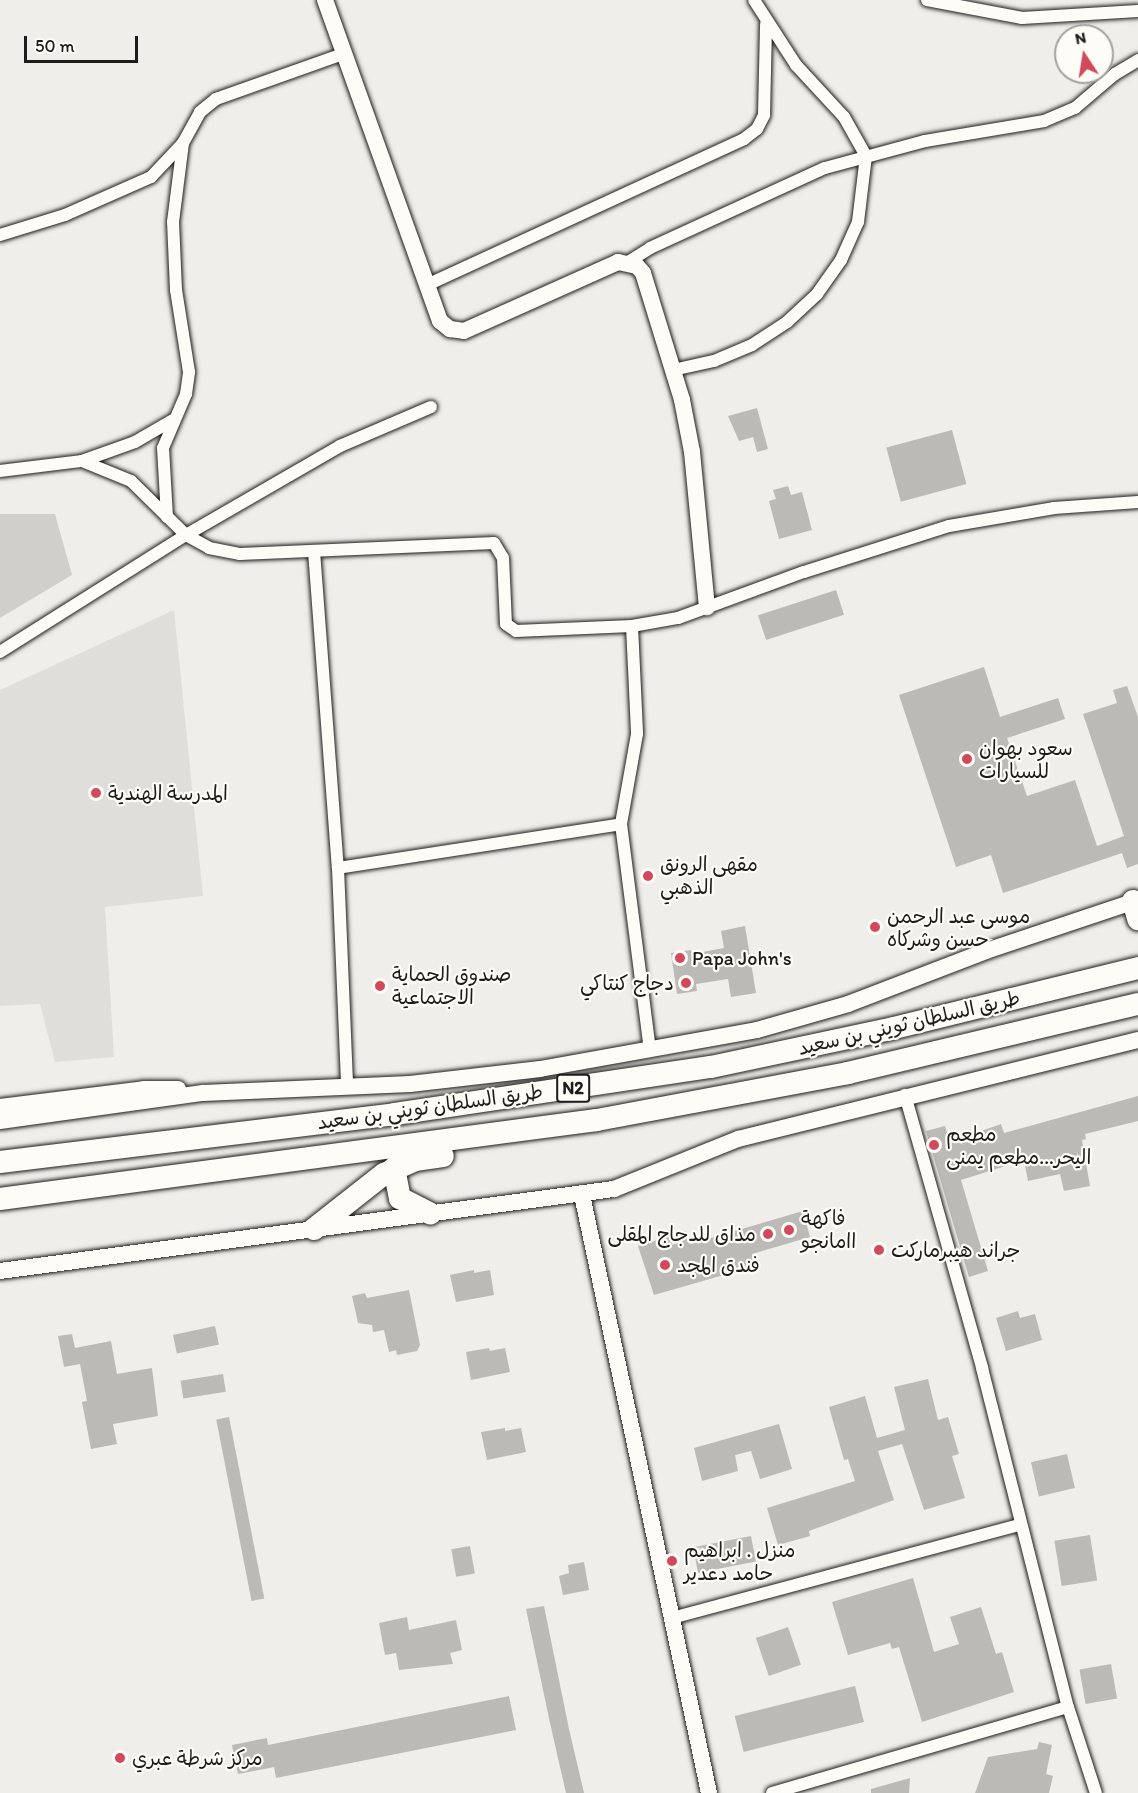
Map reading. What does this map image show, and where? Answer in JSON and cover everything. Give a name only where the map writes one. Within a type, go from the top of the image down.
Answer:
[{"type":"highway","name":"طريق السلطان ثويني بن سعيد","points":[[0,1161],[395,1114],[711,1067],[894,1028],[1138,968]]},
{"type":"highway","name":"طريق السلطان ثويني بن سعيد","points":[[0,1199],[597,1120],[848,1073],[1138,1004]]},
{"type":"highway","points":[[314,1229],[394,1168],[415,1160],[745,1108],[848,1073]]},
{"type":"highway","points":[[394,1168],[400,1198],[430,1213]]},
{"type":"street","points":[[325,0],[429,284],[440,321],[450,329],[464,331],[609,266],[628,262],[650,248],[790,181],[866,156],[925,141],[1044,121],[1075,108],[1115,74],[1138,60]]},
{"type":"street","points":[[673,370],[714,362],[752,345],[787,322],[817,294],[841,260],[858,222],[866,156],[844,117],[796,65],[766,24],[754,0]]},
{"type":"street","points":[[927,0],[1022,18],[1138,11]]},
{"type":"street","points":[[429,284],[744,139],[757,129],[764,116],[766,24]]},
{"type":"street","points":[[0,236],[65,215],[151,177],[183,143],[200,112],[216,99],[343,54]]},
{"type":"street","points":[[167,517],[163,448],[186,394],[189,372],[176,290],[173,222],[183,143]]},
{"type":"street","points":[[628,262],[644,273],[673,370],[694,460],[707,607]]},
{"type":"street","points":[[0,652],[186,535],[340,446],[431,407]]},
{"type":"street","points":[[0,471],[82,461],[135,442],[177,418]]},
{"type":"street","points":[[82,461],[131,481],[186,535],[209,548],[240,554],[494,543],[503,558],[506,624],[510,629],[632,626],[678,618],[949,526],[1054,508],[1138,502]]},
{"type":"street","points":[[314,551],[338,868],[347,1088]]},
{"type":"street","points":[[632,626],[637,734],[621,824],[650,1049]]},
{"type":"street","points":[[338,868],[621,824]]},
{"type":"street","points":[[0,1111],[148,1089],[203,1093],[347,1088],[540,1069],[757,1030],[814,1014],[1136,907]]},
{"type":"street","points":[[0,1271],[430,1213],[582,1195],[645,1178],[738,1139],[905,1095],[1138,1040]]},
{"type":"street","points":[[905,1095],[982,1368],[1019,1525],[1068,1707],[1096,1793]]},
{"type":"street","points":[[582,1195],[709,1793]]},
{"type":"street","points":[[672,1618],[1019,1525]]},
{"type":"street","points":[[772,1793],[1068,1707]]},
{"type":"shaded area","points":[[0,514],[55,514],[72,575],[0,618]]},
{"type":"shaded area","name":"المدرسة الهندية","points":[[174,610],[203,896],[105,907],[114,1057],[55,1062],[40,1004],[0,1006],[0,690]]},
{"type":"building","points":[[757,408],[768,449],[757,452],[753,437],[739,441],[728,416]]},
{"type":"building","points":[[952,430],[966,484],[901,502],[886,448]]},
{"type":"building","points":[[788,486],[791,495],[802,492],[812,530],[779,539],[769,501],[776,499],[773,490]]},
{"type":"building","points":[[836,590],[844,615],[766,640],[758,615]]},
{"type":"building","name":"سعود بهوان للسيارات","points":[[984,667],[1000,717],[1058,698],[1065,719],[1007,738],[1027,796],[1075,780],[1097,846],[1124,836],[1083,714],[1117,703],[1113,690],[1127,686],[1138,717],[1138,864],[1127,868],[1122,853],[1003,893],[991,855],[956,867],[899,695]]},
{"type":"building","points":[[745,926],[756,993],[731,997],[728,979],[696,984],[697,991],[677,994],[671,953],[691,950],[692,954],[724,948],[721,931]]},
{"type":"building","points":[[1138,1096],[1138,1121],[1085,1134],[1086,1139],[1082,1140],[1090,1186],[1064,1191],[1060,1174],[1028,1181],[1024,1160],[961,1180],[988,1271],[969,1277],[926,1131],[945,1126],[950,1142],[1001,1124],[1004,1133]]},
{"type":"building","points":[[803,1211],[810,1237],[752,1254],[755,1266],[654,1295],[638,1246],[686,1231],[690,1244]]},
{"type":"building","points":[[474,1270],[474,1273],[490,1270],[494,1295],[456,1302],[450,1275]]},
{"type":"building","points":[[409,1290],[420,1345],[417,1351],[397,1355],[396,1350],[389,1352],[384,1330],[373,1332],[372,1325],[358,1323],[352,1296],[365,1293],[367,1298]]},
{"type":"building","points":[[1018,1311],[1020,1318],[1035,1314],[1042,1340],[1006,1351],[996,1318]]},
{"type":"building","points":[[215,1326],[219,1345],[177,1354],[173,1335]]},
{"type":"building","points":[[72,1334],[75,1348],[111,1341],[117,1374],[152,1368],[158,1416],[113,1424],[117,1444],[91,1449],[82,1402],[87,1401],[80,1364],[64,1367],[58,1336]]},
{"type":"building","points":[[489,1348],[490,1351],[505,1348],[510,1372],[471,1380],[466,1352]]},
{"type":"building","points":[[223,1374],[226,1392],[183,1399],[181,1381]]},
{"type":"building","points":[[928,1379],[938,1420],[948,1417],[959,1454],[952,1456],[965,1498],[924,1510],[902,1444],[878,1451],[894,1500],[809,1531],[810,1536],[778,1545],[767,1508],[855,1481],[848,1459],[844,1460],[829,1407],[865,1396],[877,1438],[905,1430],[894,1387]]},
{"type":"building","points":[[229,1417],[264,1599],[252,1601],[216,1419]]},
{"type":"building","points":[[779,1424],[792,1469],[760,1479],[751,1451],[735,1455],[738,1471],[702,1481],[694,1448]]},
{"type":"building","points":[[505,1428],[505,1431],[521,1428],[526,1452],[487,1460],[481,1432]]},
{"type":"building","points":[[1067,1454],[1075,1488],[1039,1496],[1031,1462]]},
{"type":"building","points":[[1090,1535],[1097,1580],[1062,1586],[1054,1541]]},
{"type":"building","points":[[751,1536],[756,1562],[698,1573],[693,1547]]},
{"type":"building","points":[[470,1546],[475,1574],[456,1577],[451,1549]]},
{"type":"building","points":[[584,1562],[589,1590],[563,1595],[559,1576],[569,1573],[568,1565]]},
{"type":"building","points":[[913,1578],[934,1652],[959,1644],[950,1617],[981,1607],[996,1654],[1002,1652],[1014,1692],[922,1722],[899,1647],[892,1649],[890,1643],[848,1655],[832,1602]]},
{"type":"building","points":[[544,1606],[584,1793],[566,1793],[550,1723],[526,1609]]},
{"type":"building","points":[[407,1617],[409,1630],[456,1620],[462,1650],[450,1653],[453,1664],[399,1670],[396,1653],[385,1655],[379,1623]]},
{"type":"building","points":[[788,1627],[801,1665],[769,1676],[756,1638]]},
{"type":"building","points":[[1111,1664],[1117,1698],[1086,1704],[1079,1670]]},
{"type":"building","points":[[855,1686],[864,1722],[744,1752],[735,1716]]},
{"type":"building","points":[[509,1696],[516,1730],[276,1778],[274,1767],[238,1774],[232,1745],[267,1738],[268,1745]]},
{"type":"building","points":[[1039,1742],[1052,1745],[1046,1774],[1053,1776],[1049,1793],[975,1793],[988,1757],[1037,1749]]},
{"type":"building","points":[[910,1778],[909,1793],[871,1793],[871,1789]]},
{"type":"place","name":"سعود بهوان للسيارات","points":[[967,759]]},
{"type":"place","name":"المدرسة الهندية","points":[[96,793]]},
{"type":"place","name":"مقهى الرونق الذهبي","points":[[648,876]]},
{"type":"place","name":"موسى عبد الرحمن حسن وشركاه","points":[[875,927]]},
{"type":"place","name":"Papa John's","points":[[680,958]]},
{"type":"place","name":"دجاج كنتاكي","points":[[686,983]]},
{"type":"place","name":"صندوق الحماية الاجتماعية","points":[[380,986]]},
{"type":"place","name":"مطعم اليحر...مطعم يمنى","points":[[934,1145]]},
{"type":"place","name":"فاكه‍ة اامانجو","points":[[789,1230]]},
{"type":"place","name":"مذاق للدجاج المقلى","points":[[768,1234]]},
{"type":"place","name":"جراند ه‍يبرماركت","points":[[879,1250]]},
{"type":"place","name":"فندق المجد","points":[[665,1265]]},
{"type":"place","name":"منزل . ابراهيم حامد دعدير","points":[[672,1561]]},
{"type":"place","name":"مركز شرطة عبري","points":[[120,1758]]}]
